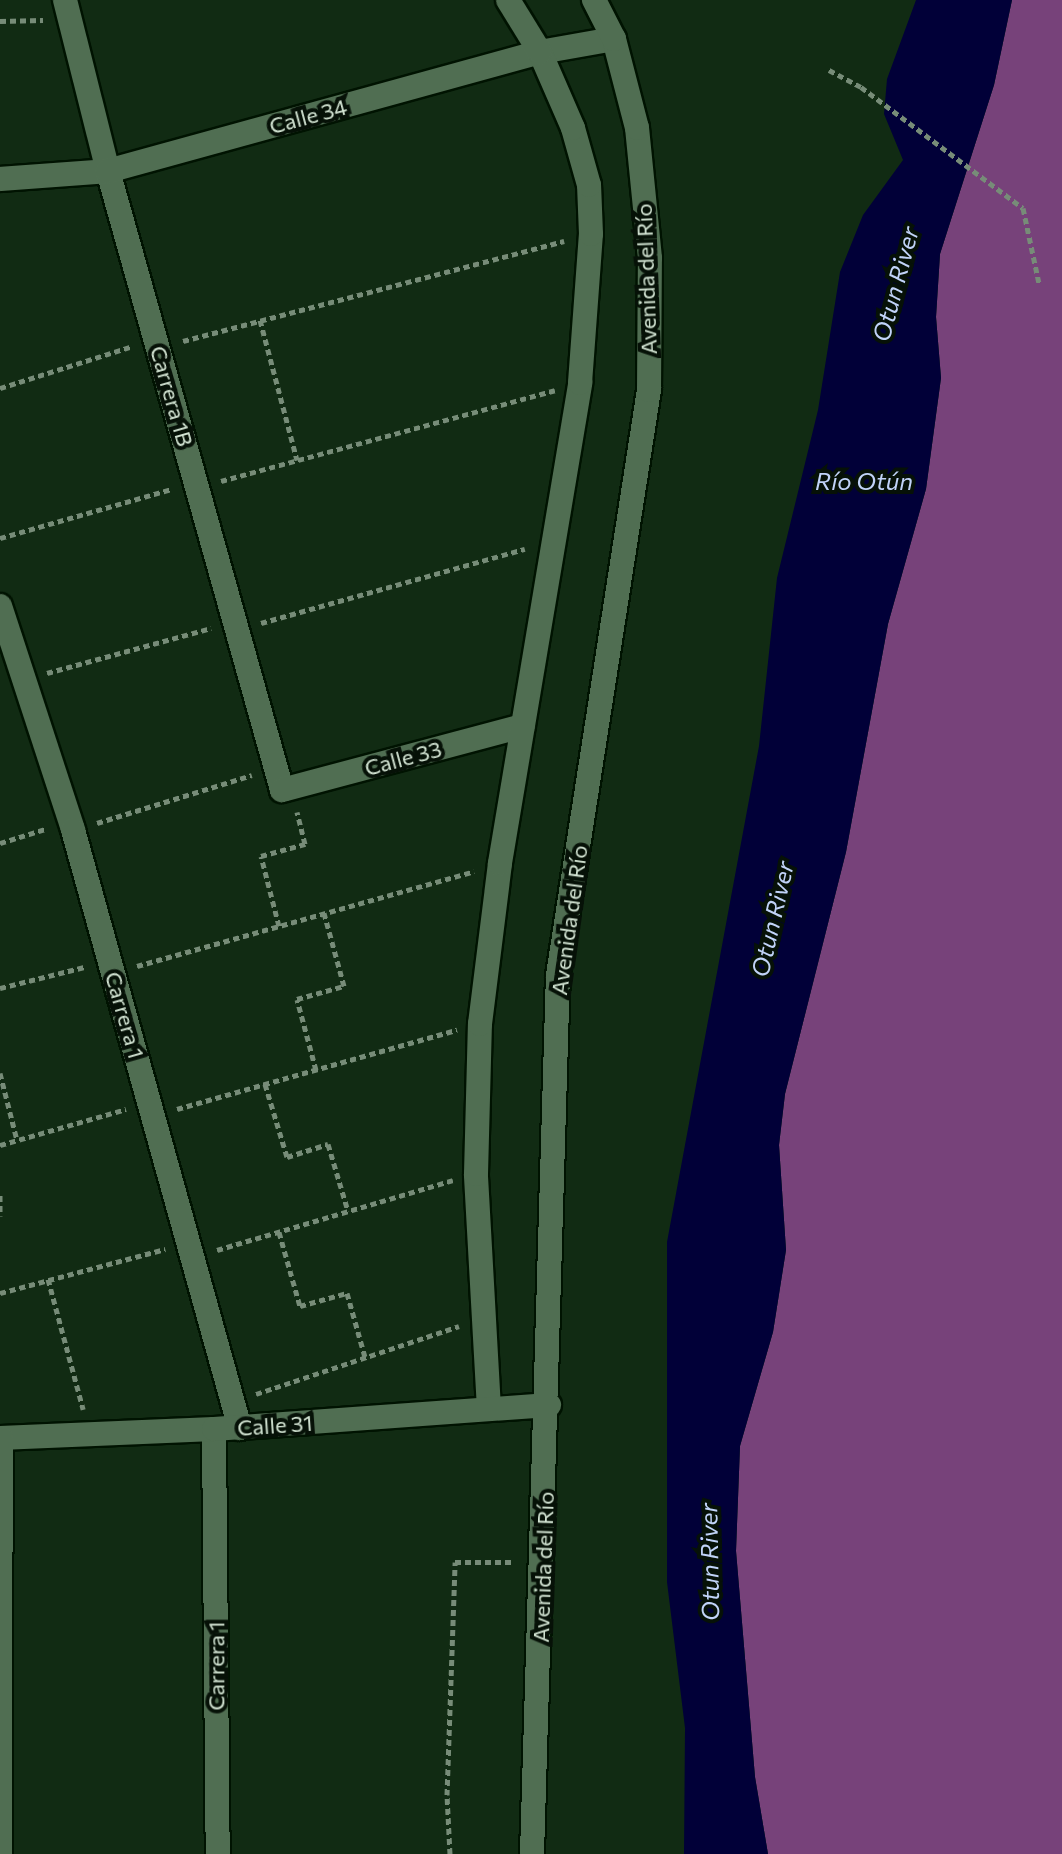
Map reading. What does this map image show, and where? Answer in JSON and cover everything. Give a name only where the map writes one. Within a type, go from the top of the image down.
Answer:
[{"type":"street","points":[[489,1409],[476,1174],[480,1024],[500,863],[580,383],[591,234],[589,185],[573,128],[540,52],[508,0]]},
{"type":"street","name":"Avenida del Río","points":[[532,1854],[549,1405],[548,1194],[558,975],[649,390],[650,258],[637,128],[614,39],[594,0]]},
{"type":"street","name":"Carrera 1B","points":[[67,10],[108,171],[283,782]]},
{"type":"street","name":"Calle 34","points":[[0,179],[108,171],[540,52],[614,39]]},
{"type":"street","name":"Carrera 1","points":[[0,606],[72,826],[240,1428]]},
{"type":"street","name":"Calle 33","points":[[283,782],[523,726]]},
{"type":"street","name":"Calle 31","points":[[0,1438],[240,1428],[549,1405]]},
{"type":"street","name":"Carrera 1","points":[[214,1429],[218,1854]]},
{"type":"street","points":[[0,1438],[0,1854]]},
{"type":"path","points":[[0,21],[67,10]]},
{"type":"path","points":[[829,70],[861,87],[1023,208],[1039,283]]},
{"type":"path","points":[[0,388],[157,343],[260,320],[591,234]]},
{"type":"path","points":[[260,320],[297,460]]},
{"type":"path","points":[[0,538],[580,383]]},
{"type":"path","points":[[25,680],[552,541]]},
{"type":"path","points":[[0,843],[283,782],[305,844],[261,856],[279,926]]},
{"type":"path","points":[[0,988],[111,967],[279,926],[500,863]]},
{"type":"path","points":[[316,1070],[297,999],[344,986],[324,913]]},
{"type":"path","points":[[0,1145],[265,1084],[480,1024]]},
{"type":"path","points":[[0,1073],[17,1140]]},
{"type":"path","points":[[265,1084],[287,1157],[328,1144],[348,1211]]},
{"type":"path","points":[[0,1293],[48,1279],[279,1232],[476,1174]]},
{"type":"path","points":[[0,1195],[0,1216]]},
{"type":"path","points":[[279,1232],[300,1306],[347,1293],[365,1357]]},
{"type":"path","points":[[48,1279],[88,1434]]},
{"type":"path","points":[[233,1402],[483,1318]]},
{"type":"path","points":[[450,1854],[447,1795],[455,1562],[544,1561]]},
{"type":"shaded area","points":[[1012,0],[1062,0],[1062,1854],[768,1854],[755,1777],[736,1551],[740,1446],[773,1332],[786,1250],[779,1145],[785,1094],[846,852],[888,624],[926,489],[941,378],[936,317],[940,254],[994,85]]},
{"type":"water","name":"Río Otún","points":[[916,0],[1012,0],[994,85],[940,254],[936,317],[941,378],[926,489],[888,624],[846,852],[785,1094],[779,1145],[786,1250],[773,1332],[740,1446],[736,1551],[755,1777],[768,1854],[684,1854],[685,1728],[667,1582],[667,1242],[759,746],[777,578],[818,410],[840,272],[863,215],[903,160],[884,114],[887,79]]},
{"type":"water label","name":"Otun River","points":[[895,284]]},
{"type":"water label","name":"Otun River","points":[[772,919]]},
{"type":"water label","name":"Otun River","points":[[709,1562]]}]
